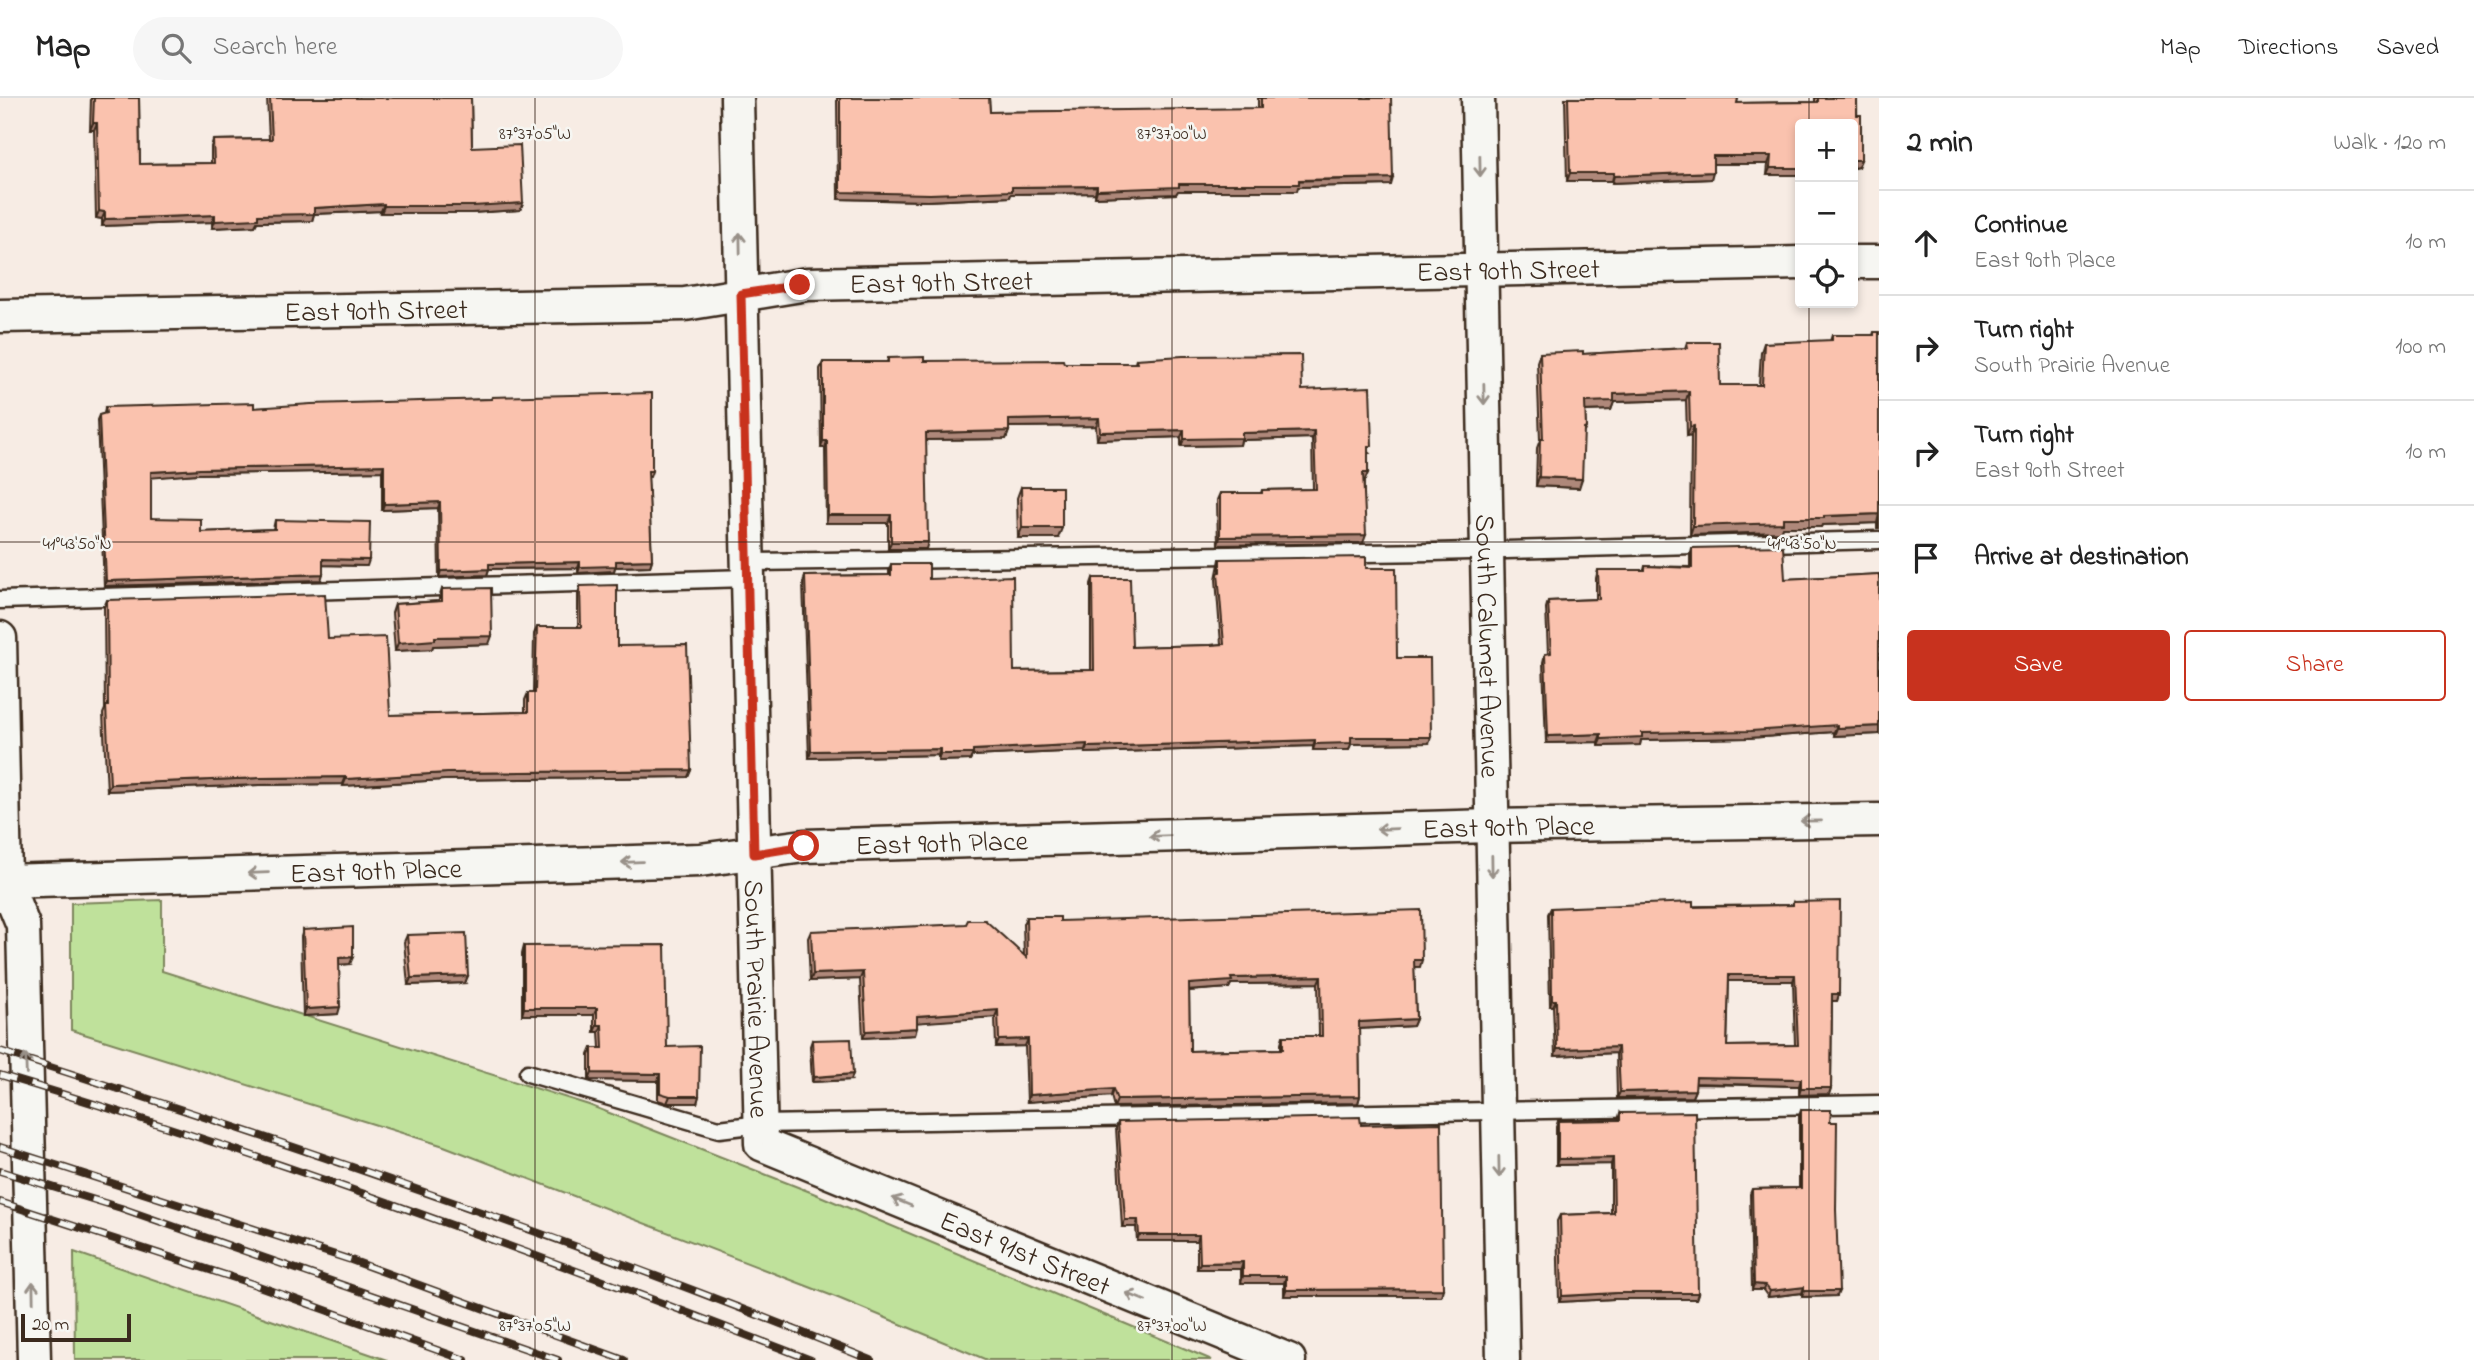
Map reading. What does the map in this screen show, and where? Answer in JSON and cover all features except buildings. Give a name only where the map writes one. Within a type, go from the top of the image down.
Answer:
[{"type":"street","name":"South Prairie Avenue","points":[[737,98],[761,1134]]},
{"type":"street","name":"South Calumet Avenue","points":[[1478,98],[1503,1360]]},
{"type":"street","points":[[1858,262],[1879,262]]},
{"type":"street","name":"East 90th Street","points":[[0,316],[685,304],[807,284],[1795,263]]},
{"type":"street","points":[[0,638],[2,888],[23,925],[34,1360]]},
{"type":"street","name":"East 90th Place","points":[[2,888],[700,860],[804,846],[1491,826],[1879,820]]},
{"type":"street","name":"East 91st Street","points":[[761,1134],[1290,1360]]},
{"type":"lane","points":[[0,600],[747,570],[1879,540]]},
{"type":"lane","points":[[527,1073],[719,1129],[761,1134],[1498,1110],[1879,1104]]},
{"type":"green space","points":[[162,900],[162,971],[589,1105],[813,1193],[1212,1360],[987,1360],[838,1298],[444,1146],[71,1030],[71,903]]},
{"type":"green space","points":[[74,1252],[387,1360],[75,1360]]},
{"type":"railway","points":[[0,1051],[220,1122],[438,1197],[656,1276],[871,1360]]},
{"type":"railway","points":[[0,1075],[307,1174],[811,1360]]},
{"type":"railway","points":[[0,1147],[351,1260],[624,1360]]},
{"type":"railway","points":[[0,1171],[121,1208],[558,1360]]},
{"type":"railway","points":[[0,1202],[253,1284],[465,1360]]},
{"type":"route","points":[[800,285],[741,294],[754,854],[804,846]]}]
